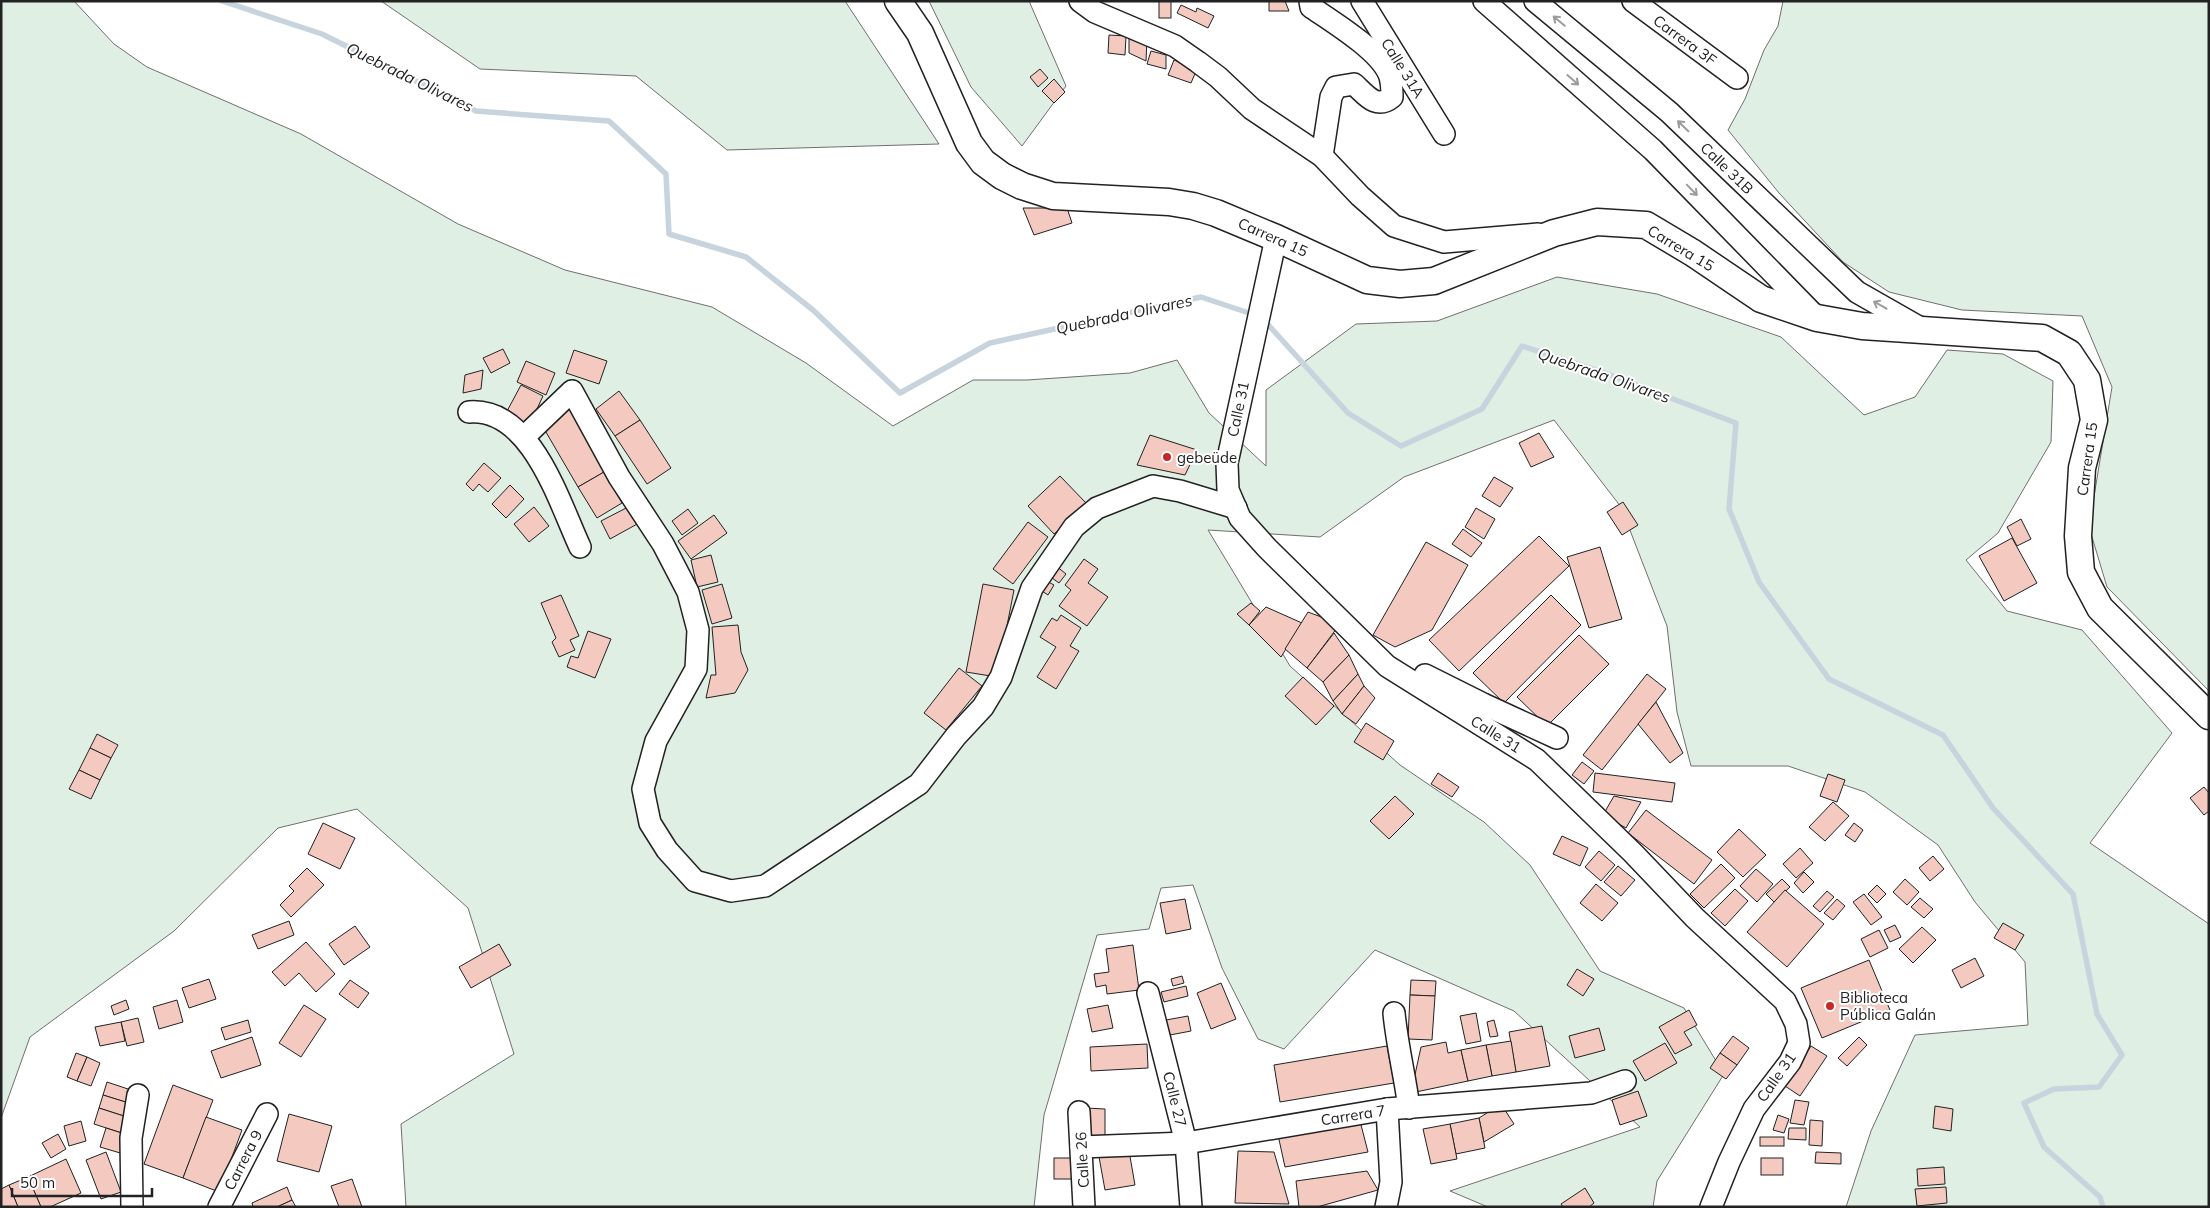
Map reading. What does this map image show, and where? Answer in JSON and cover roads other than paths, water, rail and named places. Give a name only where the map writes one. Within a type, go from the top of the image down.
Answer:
[{"type":"main road","name":"Carrera 15","points":[[898,1],[920,33],[969,144],[983,162],[1002,176],[1022,186],[1053,196],[1169,202],[1193,206],[1216,213],[1273,247],[1367,280],[1400,284],[1434,281],[1554,233],[1597,222],[1646,226],[1693,253],[1761,299],[1817,318],[1862,326],[2042,338],[2069,353],[2087,380],[2094,420],[2082,468],[2078,536],[2080,572],[2100,608],[2209,716]]},
{"type":"street","points":[[1080,1],[1095,12],[1175,46],[1218,77],[1252,109],[1322,156],[1360,196],[1394,226],[1444,242],[1554,233]]},
{"type":"street","points":[[1310,1],[1311,7],[1378,57],[1389,74],[1392,86],[1392,98],[1386,102],[1376,102],[1354,84],[1336,87],[1331,97],[1322,156]]},
{"type":"street","name":"Calle 31A","points":[[1362,1],[1444,134]]},
{"type":"street","points":[[1484,1],[1653,150],[1817,318]]},
{"type":"street","name":"Calle 31B","points":[[1535,1],[1669,112],[1856,292],[1923,329]]},
{"type":"street","name":"Carrera 3F","points":[[1633,1],[1737,78]]},
{"type":"street","name":"Calle 31","points":[[1273,247],[1227,463],[1228,490],[1240,518],[1267,548],[1387,666],[1536,760],[1634,853],[1696,918],[1785,1001],[1796,1024],[1799,1043],[1790,1062],[1754,1108],[1711,1207]]},
{"type":"street","points":[[524,437],[572,391],[619,477],[663,544],[688,592],[698,630],[696,669],[656,741],[643,789],[650,823],[667,850],[695,881],[731,891],[765,886],[919,784],[956,736],[983,707],[1001,677],[1032,588],[1074,526],[1097,508],[1153,486],[1180,490],[1236,508]]},
{"type":"street","points":[[469,412],[487,412],[504,421],[524,437],[541,462],[580,547]]},
{"type":"street","points":[[1387,666],[1418,670],[1483,704],[1557,738]]},
{"type":"street","name":"Calle 27","points":[[1148,993],[1186,1143],[1191,1207]]},
{"type":"street","points":[[1394,1013],[1397,1045],[1405,1076],[1409,1108]]},
{"type":"street","name":"Carrera 7","points":[[1081,1147],[1186,1143],[1387,1109],[1591,1093],[1625,1081]]},
{"type":"street","points":[[132,1207],[131,1138],[138,1095]]},
{"type":"street","points":[[1386,1207],[1391,1182],[1387,1109]]},
{"type":"street","name":"Calle 26","points":[[1079,1112],[1084,1207]]},
{"type":"street","name":"Carrera 9","points":[[219,1207],[267,1114]]},
{"type":"waterway","name":"Quebrada Olivares","points":[[222,1],[322,34],[476,111],[609,121],[666,174],[669,234],[746,257],[813,310],[900,393],[990,343],[1201,297],[1255,315]]},
{"type":"waterway","name":"Quebrada Olivares","points":[[1263,319],[1348,413],[1401,446],[1482,409],[1522,346],[1605,373],[1736,423],[1729,509],[1759,582],[1829,679],[1943,735],[1993,808],[2073,894],[2097,1014],[2122,1055],[2099,1087],[2054,1089],[2024,1103],[2044,1147],[2100,1197],[2103,1207]]},
{"type":"place","name":"gebeüde","points":[[1167,457]]},
{"type":"place","name":"Biblioteca Pública Galán","points":[[1830,1006]]}]
